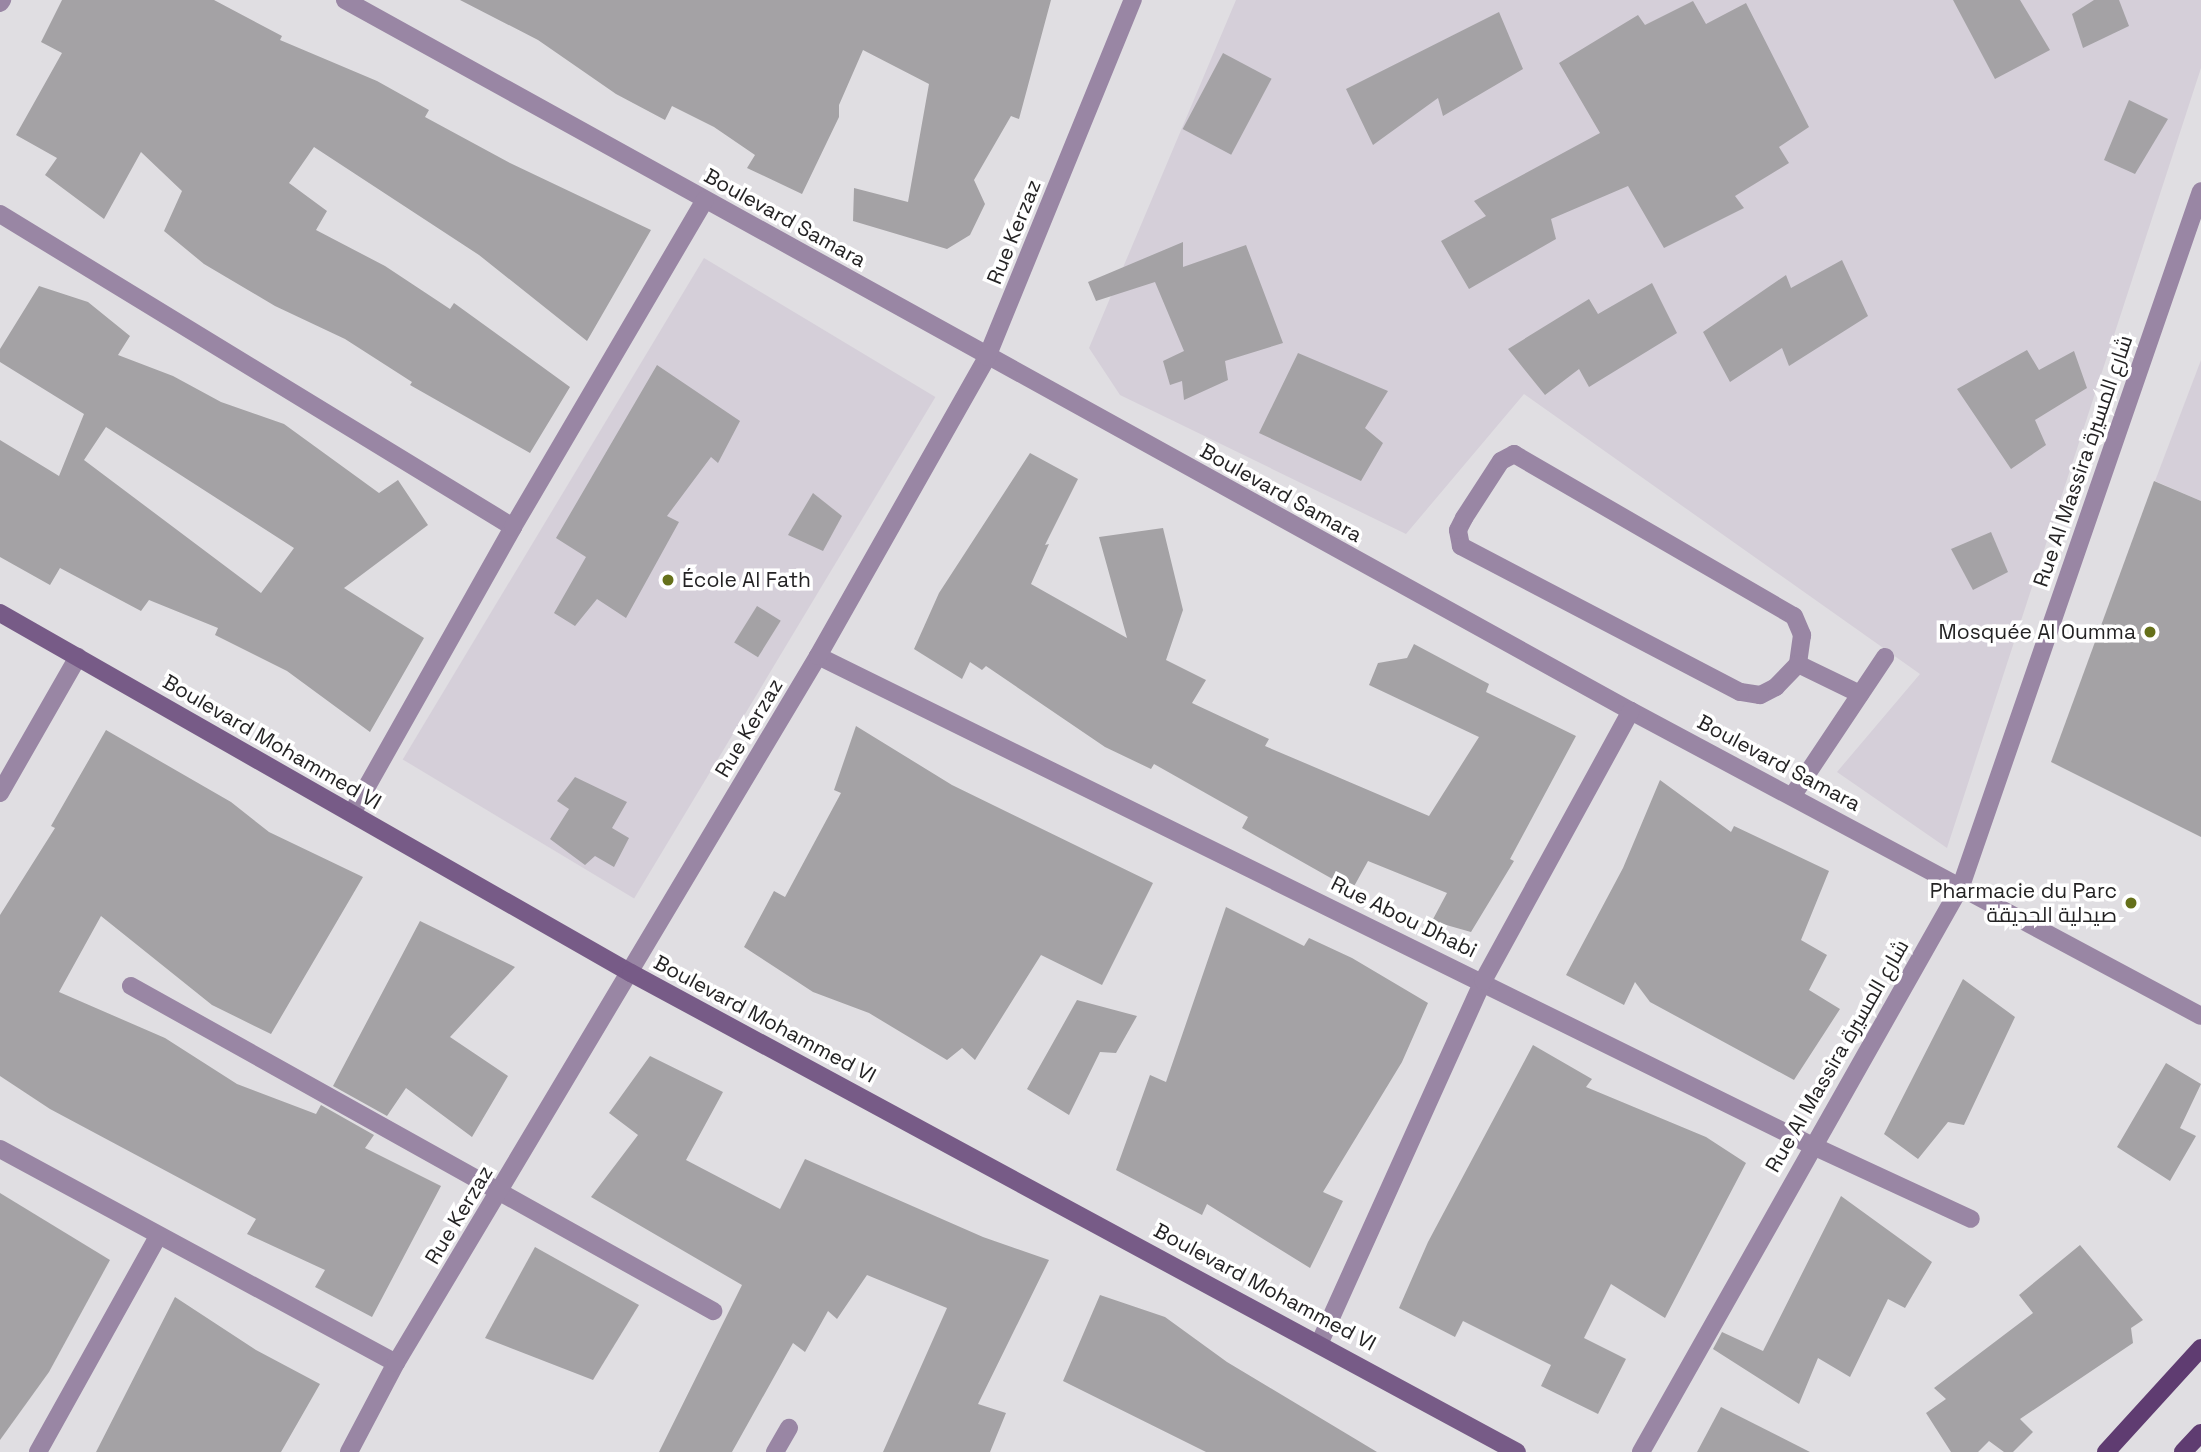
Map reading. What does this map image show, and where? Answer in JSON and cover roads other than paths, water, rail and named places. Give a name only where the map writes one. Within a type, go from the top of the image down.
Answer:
[{"type":"main road","points":[[2106,1452],[2201,1348]]},
{"type":"main road","points":[[2183,1452],[2201,1433]]},
{"type":"street","name":"Boulevard Samara","points":[[345,0],[1631,711],[2201,1016]]},
{"type":"street","name":"Rue Kerzaz","points":[[349,1452],[396,1363],[631,974],[818,656],[987,357],[1133,0]]},
{"type":"street","name":"Rue Al Massira شارع المسيرة","points":[[1641,1452],[1811,1145],[1961,886],[2201,191]]},
{"type":"street","points":[[352,813],[513,527],[705,200]]},
{"type":"street","points":[[0,214],[513,527]]},
{"type":"street","points":[[1514,454],[1794,616],[1802,635],[1798,664],[1768,691],[1740,692],[1461,546],[1458,530],[1489,477],[1501,461],[1514,454]]},
{"type":"street","name":"Boulevard Mohammed VI","points":[[0,613],[631,974],[1320,1342],[1517,1452]]},
{"type":"street","name":"Rue Abou Dhabi","points":[[818,656],[1483,981],[1811,1145],[1970,1219]]},
{"type":"street","points":[[0,793],[78,657]]},
{"type":"street","points":[[1793,796],[1885,657]]},
{"type":"street","points":[[1798,664],[1860,694]]},
{"type":"street","points":[[1320,1342],[1483,981],[1631,711]]},
{"type":"street","points":[[131,986],[713,1311]]},
{"type":"street","points":[[0,1149],[396,1363]]},
{"type":"street","points":[[38,1452],[158,1236]]},
{"type":"street","points":[[775,1452],[789,1428]]},
{"type":"place","name":"École Al Fath","points":[[668,580]]},
{"type":"place","name":"Mosquée Al Oumma","points":[[2150,632]]},
{"type":"place","name":"Pharmacie du Parc صيدلية الحديقة","points":[[2131,903]]}]
